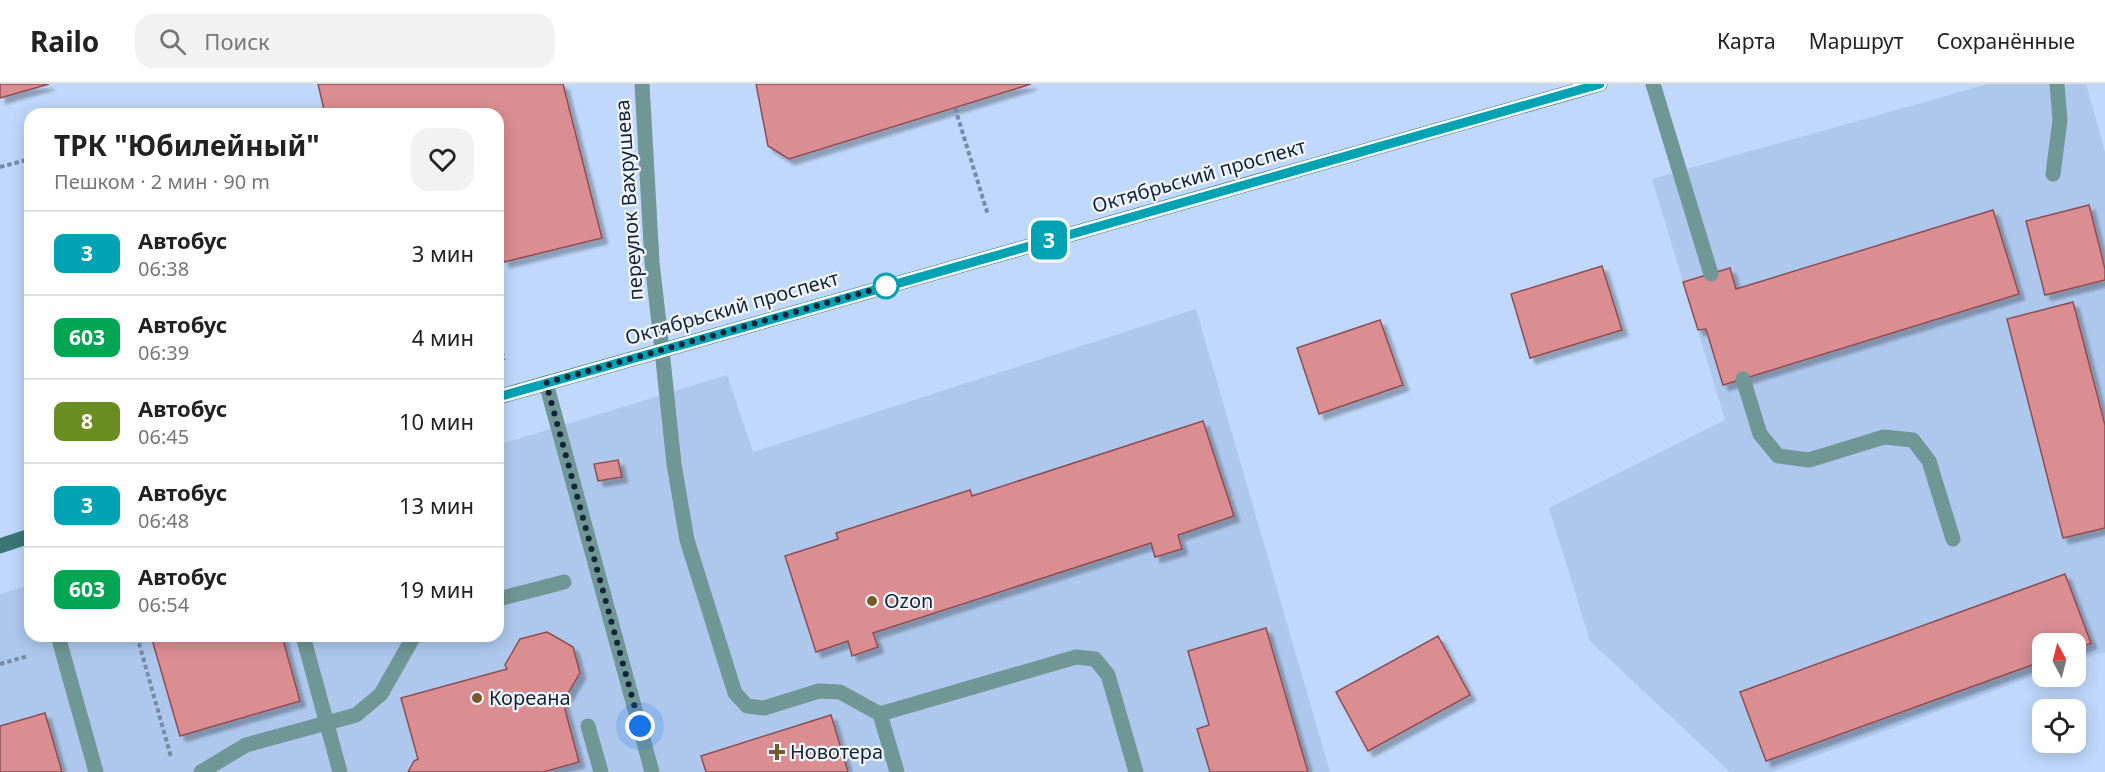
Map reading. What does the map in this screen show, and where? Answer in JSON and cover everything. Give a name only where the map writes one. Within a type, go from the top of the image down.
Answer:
[{"type":"street","name":"переулок Вахрушева","points":[[642,84],[652,262],[674,464],[687,540],[735,693],[747,706],[764,708],[819,691],[840,692],[880,714]]},
{"type":"street","name":"Октябрьский проспект","points":[[504,395],[1600,84]]},
{"type":"street","points":[[1653,84],[1711,274]]},
{"type":"street","points":[[2053,174],[2060,120],[2057,84]]},
{"type":"street","points":[[1743,379],[1760,434],[1778,456],[1809,460],[1884,437],[1913,440],[1929,461],[1953,539]]},
{"type":"street","points":[[546,383],[652,772]]},
{"type":"street","points":[[0,546],[24,538]]},
{"type":"street","points":[[504,597],[564,582]]},
{"type":"street","points":[[60,642],[96,772]]},
{"type":"street","points":[[305,642],[340,772]]},
{"type":"street","points":[[201,772],[246,745],[356,715],[381,694],[411,642]]},
{"type":"street","points":[[897,772],[880,714],[1076,657],[1095,659],[1108,675],[1136,772]]},
{"type":"street","points":[[588,726],[601,772]]},
{"type":"path","points":[[955,108],[988,215]]},
{"type":"path","points":[[0,167],[24,161]]},
{"type":"path","points":[[139,642],[166,740]]},
{"type":"shaded area","points":[[1988,84],[2086,84],[2105,152],[2105,652],[2086,658],[2086,633],[2032,633],[2032,677],[1772,772],[1730,772],[1590,641],[1549,508],[1725,420],[1652,179]]},
{"type":"shaded area","points":[[1196,309],[1330,772],[0,772],[0,594],[24,587],[24,642],[504,642],[504,443],[727,375],[753,452]]},
{"type":"building","points":[[0,84],[49,84],[0,98]]},
{"type":"building","points":[[318,84],[563,84],[602,238],[504,262],[504,108],[324,108]]},
{"type":"building","points":[[756,84],[1031,84],[789,159],[768,146]]},
{"type":"building","points":[[2089,205],[2105,269],[2105,280],[2045,295],[2026,221]]},
{"type":"building","points":[[1993,210],[2019,294],[1723,385],[1706,329],[1698,330],[1683,282],[1730,268],[1736,289]]},
{"type":"building","points":[[1602,266],[1622,330],[1530,358],[1511,294]]},
{"type":"building","points":[[2073,302],[2105,425],[2105,528],[2063,538],[2007,319]]},
{"type":"building","points":[[1380,320],[1403,385],[1319,414],[1297,348]]},
{"type":"building","points":[[1203,421],[1234,516],[1178,535],[1182,549],[1155,557],[1151,543],[873,633],[878,647],[852,656],[848,641],[816,652],[785,556],[838,539],[836,533],[970,490],[972,496]]},
{"type":"building","points":[[618,460],[622,477],[598,481],[594,464]]},
{"type":"building","points":[[2065,574],[2091,643],[2086,645],[2086,633],[2032,633],[2032,665],[1766,761],[1740,692]]},
{"type":"building","points":[[1266,628],[1308,772],[1210,772],[1197,729],[1209,725],[1188,651]]},
{"type":"building","points":[[547,632],[573,647],[580,673],[566,697],[562,698],[579,762],[543,772],[408,772],[414,761],[418,759],[401,698],[507,669],[505,665],[520,639]]},
{"type":"building","points":[[1438,636],[1470,695],[1368,751],[1336,692]]},
{"type":"building","points":[[153,642],[284,642],[300,701],[180,736]]},
{"type":"building","points":[[45,713],[62,772],[0,772],[0,726]]},
{"type":"building","points":[[831,715],[848,772],[706,772],[701,756]]},
{"type":"bus line","name":"3","points":[[504,395],[1600,84]]},
{"type":"place","name":"Ozon","points":[[872,601]]},
{"type":"place","name":"Кореана","points":[[477,698]]},
{"type":"place","name":"Новотера","points":[[777,752]]},
{"type":"route","points":[[640,726],[546,383],[886,286]]}]
